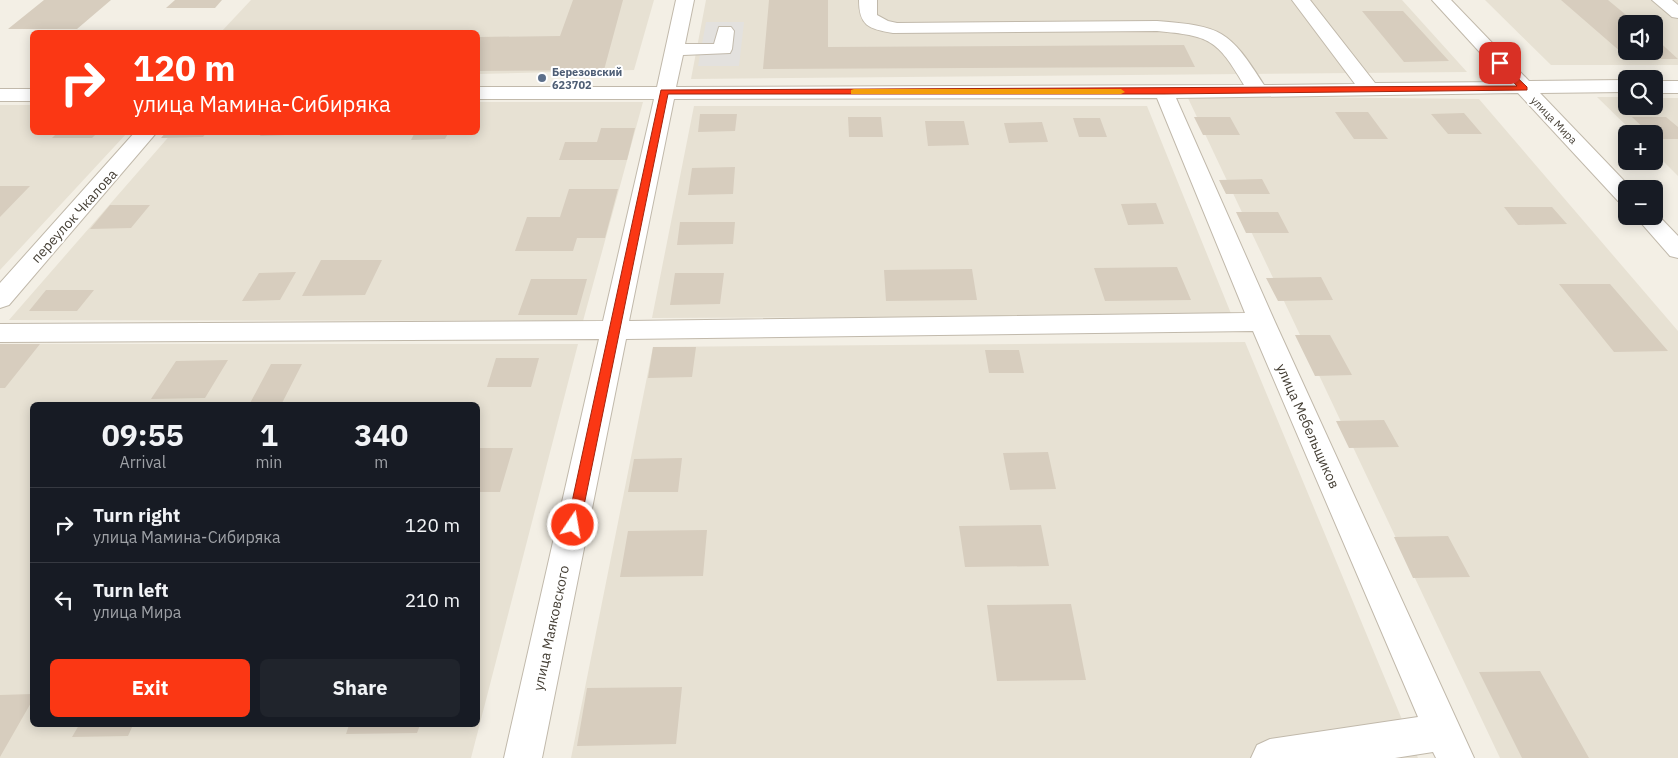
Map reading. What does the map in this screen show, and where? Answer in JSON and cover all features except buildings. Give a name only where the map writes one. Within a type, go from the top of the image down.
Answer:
[{"type":"street","name":"улица Маяковского","points":[[523,758],[685,0]]},
{"type":"street","points":[[868,0],[868,16],[882,26],[897,28],[1157,26],[1186,28],[1208,33],[1227,44],[1258,91]]},
{"type":"street","points":[[1301,0],[1370,90]]},
{"type":"street","name":"улица Мира","points":[[1441,0],[1618,188]]},
{"type":"street","points":[[1661,0],[1678,13]]},
{"type":"street","points":[[673,50],[723,49],[726,31]]},
{"type":"street","points":[[480,93],[1164,92],[1618,86]]},
{"type":"street","points":[[1663,86],[1678,87]]},
{"type":"street","name":"улица Мебельщиков","points":[[1164,92],[1262,322],[1449,745]]},
{"type":"street","points":[[0,95],[30,95]]},
{"type":"street","name":"переулок Чкалова","points":[[0,299],[145,135]]},
{"type":"street","points":[[1654,225],[1678,250]]},
{"type":"street","points":[[0,333],[615,330],[1262,322]]},
{"type":"street","points":[[1270,758],[1449,745]]},
{"type":"shaded area","points":[[251,0],[654,0],[634,70],[480,74],[480,30],[223,30]]},
{"type":"shaded area","points":[[706,0],[1402,0],[1467,72],[691,79]]},
{"type":"shaded area","points":[[1485,0],[1678,0],[1678,65],[1551,65]]},
{"type":"shaded area","points":[[706,22],[744,22],[739,66],[698,66]]},
{"type":"shaded area","points":[[1187,96],[1479,99],[1678,331],[1678,758],[1500,758]]},
{"type":"shaded area","points":[[1597,97],[1618,97],[1618,115],[1663,115],[1663,98],[1678,98],[1678,176],[1663,161],[1663,125],[1626,125]]},
{"type":"shaded area","points":[[480,102],[643,102],[583,321],[9,320],[170,135],[480,135]]},
{"type":"shaded area","points":[[0,105],[30,105],[30,135],[125,135],[0,270]]},
{"type":"shaded area","points":[[694,106],[1147,106],[1232,316],[652,318]]},
{"type":"shaded area","points":[[1245,342],[1418,758],[571,758],[653,347]]},
{"type":"shaded area","points":[[0,344],[578,344],[480,723],[480,402],[30,402],[30,727],[479,727],[471,758],[0,758]]},
{"type":"slow traffic","points":[[854,92],[1121,92]]},
{"type":"place","name":"Березовский 623702","points":[[542,78]]},
{"type":"route","points":[[573,525],[664,92],[1164,92],[1524,88],[1500,63]]}]
